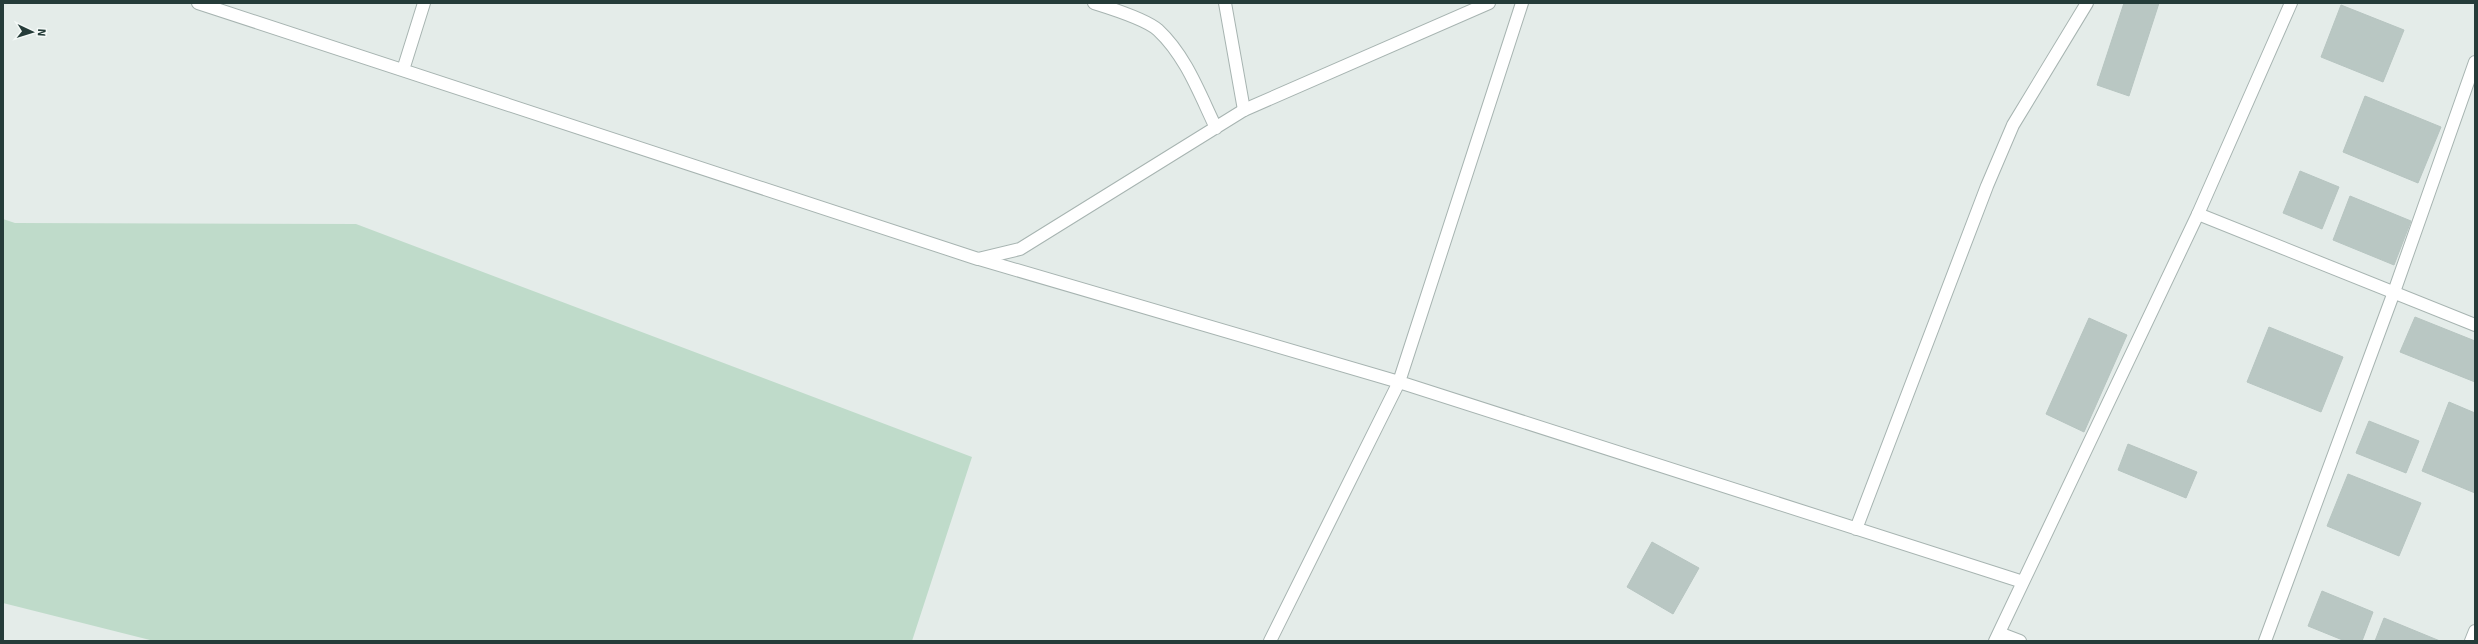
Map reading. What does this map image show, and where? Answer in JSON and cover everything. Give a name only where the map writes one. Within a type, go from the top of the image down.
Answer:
[{"type":"street","points":[[198,3],[978,259],[1399,382],[2023,582]]},
{"type":"street","points":[[402,70],[424,3]]},
{"type":"street","points":[[1094,3],[1121,12],[1158,30],[1182,60],[1216,128]]},
{"type":"street","points":[[1225,3],[1244,110]]},
{"type":"street","points":[[978,259],[1020,249],[1244,110],[1489,3]]},
{"type":"street","points":[[1270,641],[1399,382],[1522,3]]},
{"type":"street","points":[[1856,528],[1987,186],[2013,125],[2087,3]]},
{"type":"street","points":[[2020,641],[1997,637],[2198,214],[2291,3]]},
{"type":"street","points":[[2265,641],[2394,292],[2475,62]]},
{"type":"street","points":[[2198,214],[2475,325]]},
{"type":"street","points":[[2471,641],[2475,631]]},
{"type":"green space","points":[[3,219],[15,223],[356,224],[972,457],[912,641],[154,641],[3,603]]},
{"type":"building","points":[[2124,3],[2159,3],[2129,96],[2097,85]]},
{"type":"building","points":[[2341,5],[2404,30],[2383,82],[2321,57]]},
{"type":"building","points":[[2365,96],[2441,127],[2418,183],[2343,152]]},
{"type":"building","points":[[2300,171],[2339,187],[2322,229],[2283,213]]},
{"type":"building","points":[[2350,196],[2411,221],[2394,265],[2333,240]]},
{"type":"building","points":[[2415,317],[2475,341],[2475,382],[2400,352]]},
{"type":"building","points":[[2089,318],[2127,335],[2084,432],[2046,414]]},
{"type":"building","points":[[2269,327],[2343,357],[2321,412],[2247,382]]},
{"type":"building","points":[[2449,402],[2475,413],[2475,493],[2422,471]]},
{"type":"building","points":[[2369,421],[2419,441],[2406,473],[2356,453]]},
{"type":"building","points":[[2128,444],[2197,472],[2186,498],[2118,470]]},
{"type":"building","points":[[2348,474],[2421,503],[2399,556],[2327,526]]},
{"type":"building","points":[[1652,542],[1699,568],[1673,614],[1627,587]]},
{"type":"building","points":[[2322,591],[2373,612],[2362,641],[2345,641],[2308,626]]},
{"type":"building","points":[[2384,618],[2440,641],[2375,641]]}]
